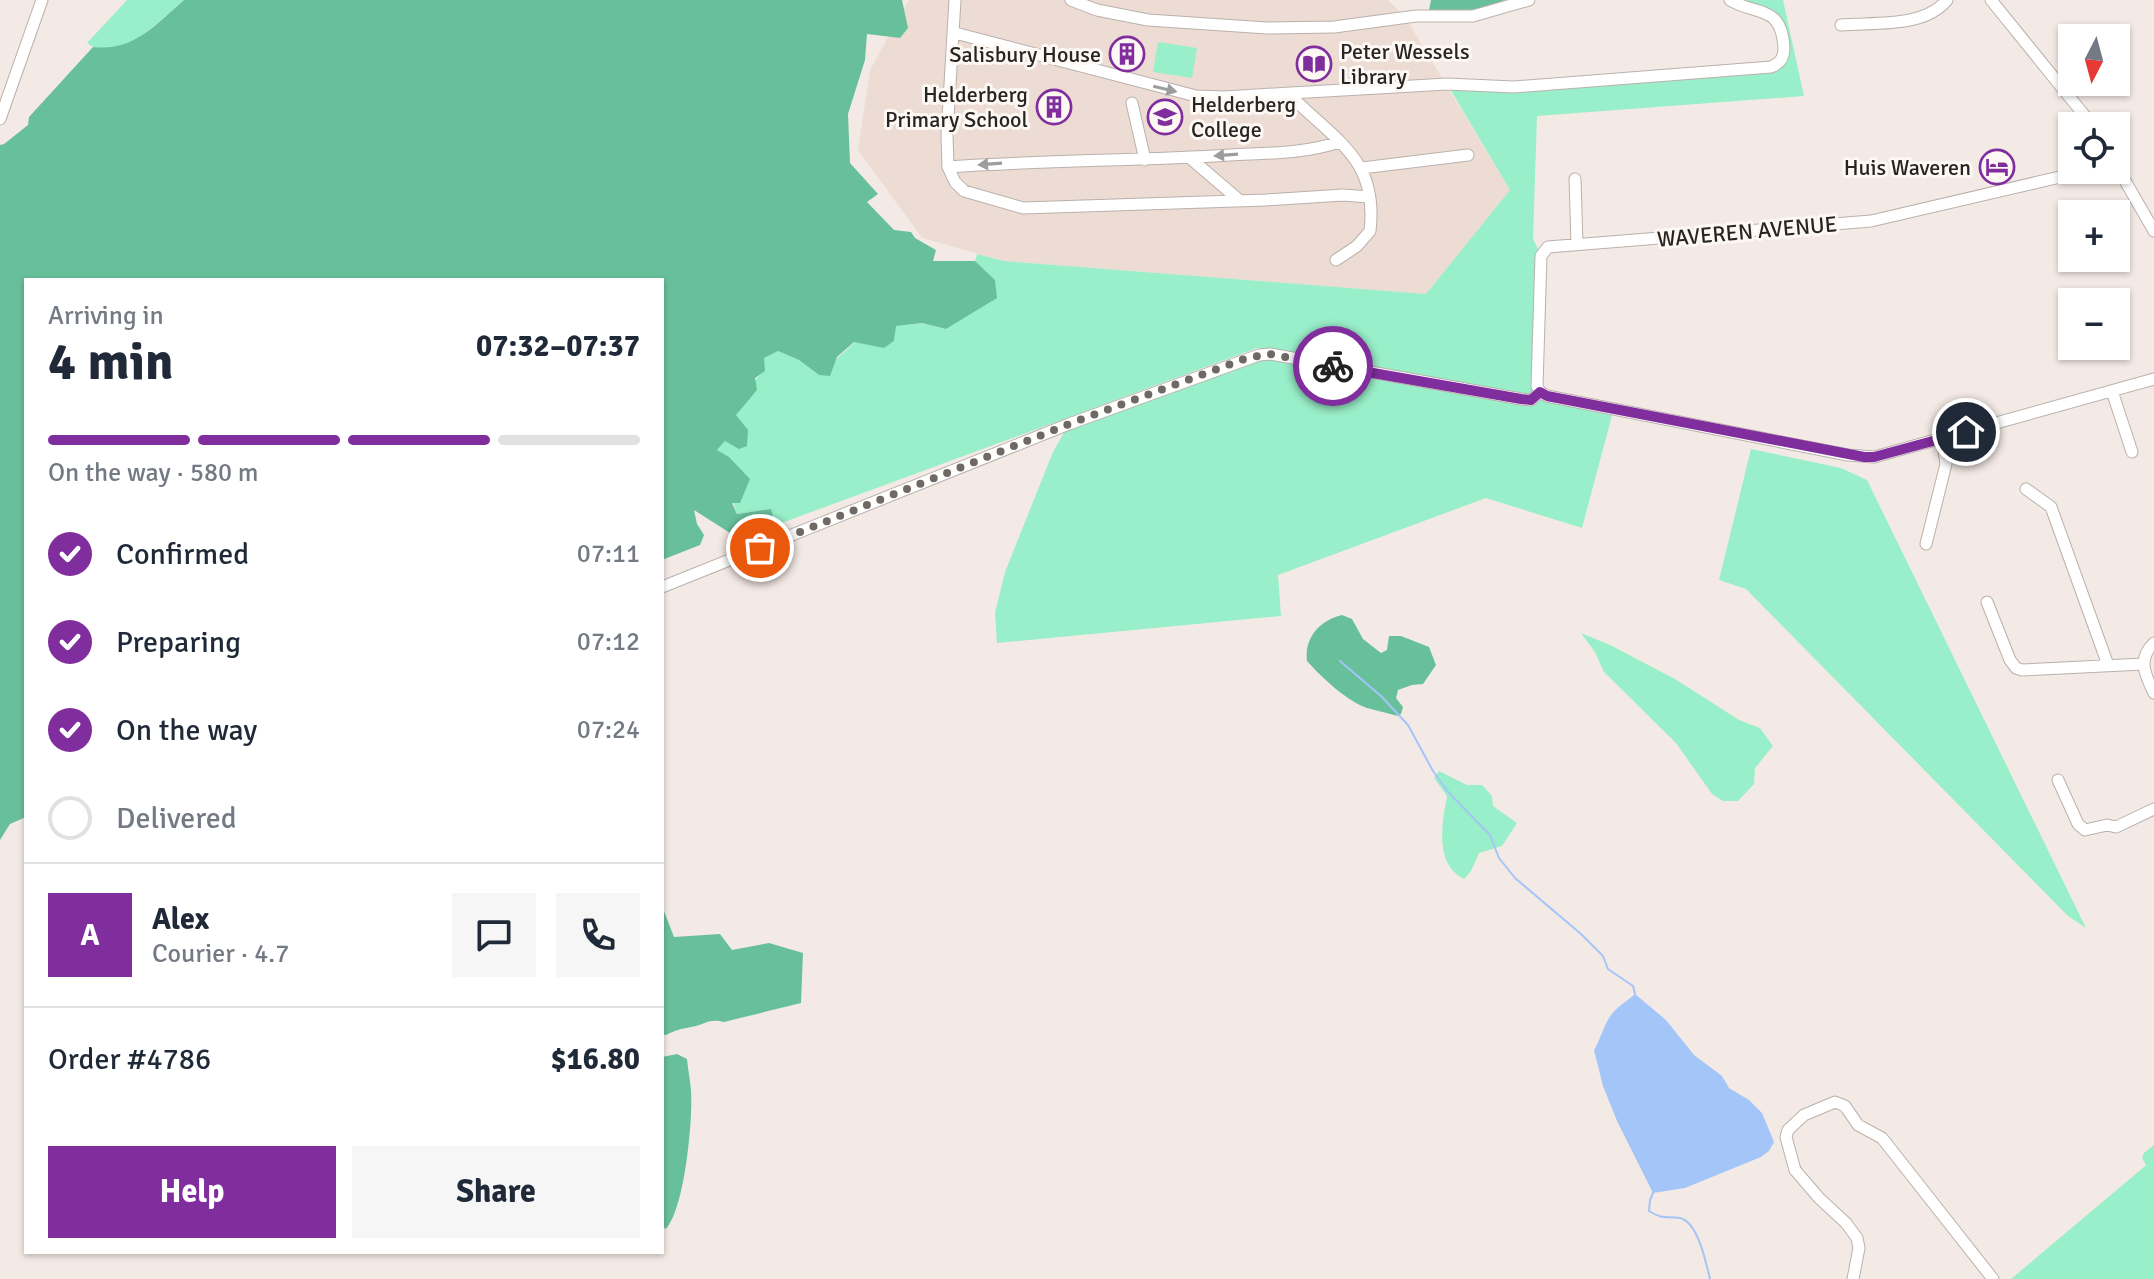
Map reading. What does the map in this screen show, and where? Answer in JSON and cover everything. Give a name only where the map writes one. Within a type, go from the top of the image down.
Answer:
[{"type":"street","points":[[0,119],[42,0]]},
{"type":"street","points":[[955,0],[947,135],[950,173],[964,191],[1023,208],[1343,195],[1369,197]]},
{"type":"street","points":[[1071,0],[1097,10],[1148,20],[1267,28],[1334,27],[1416,16],[1473,16],[1529,0]]},
{"type":"street","points":[[955,33],[1196,96],[1447,84],[1514,87],[1600,82],[1779,64],[1783,58],[1784,44],[1775,20],[1764,10],[1742,7],[1730,0]]},
{"type":"street","points":[[1841,25],[1918,19],[1935,13],[1947,0]]},
{"type":"street","points":[[1991,0],[2083,112]]},
{"type":"street","points":[[1291,93],[1362,168],[1369,197],[1369,235],[1336,260]]},
{"type":"street","points":[[1132,103],[1145,160]]},
{"type":"street","points":[[950,173],[1032,161],[1190,158],[1318,149],[1339,142]]},
{"type":"street","points":[[1362,168],[1468,155]]},
{"type":"street","points":[[1190,158],[1238,199]]},
{"type":"street","name":"WAVEREN AVENUE","points":[[1540,392],[1537,386],[1541,256],[1548,247],[1871,221],[2058,177]]},
{"type":"street","points":[[1575,179],[1577,244]]},
{"type":"street","points":[[2129,184],[2150,214],[2154,231]]},
{"type":"street","points":[[664,586],[1069,424],[1259,355],[1270,354],[1521,399],[1531,400],[1540,392],[1547,396],[1864,457],[1874,457],[2154,379]]},
{"type":"street","points":[[2112,391],[2132,452]]},
{"type":"street","points":[[1926,544],[1946,464],[1942,438]]},
{"type":"street","points":[[2026,489],[2051,507],[2108,665]]},
{"type":"street","points":[[1987,602],[2016,668],[2143,664]]},
{"type":"street","points":[[2154,643],[2146,651],[2143,664],[2154,693]]},
{"type":"street","points":[[2058,780],[2081,828],[2089,831],[2107,825],[2116,827],[2154,809]]},
{"type":"street","points":[[1853,1279],[1859,1248],[1857,1238],[1795,1170],[1786,1137],[1788,1130],[1804,1115],[1835,1102],[1845,1106],[1858,1125],[1882,1138],[1993,1279]]},
{"type":"shaded area","name":"Helderberg College","points":[[909,0],[1388,0],[1405,17],[1510,190],[1426,294],[1004,261],[922,238],[858,150],[870,70]]},
{"type":"green space","points":[[127,0],[184,0],[152,28],[126,45],[99,49],[87,43]]},
{"type":"green space","points":[[184,0],[902,0],[908,28],[900,38],[867,34],[865,60],[848,114],[850,163],[878,194],[867,202],[894,230],[911,232],[915,238],[936,250],[933,261],[975,261],[995,280],[997,298],[946,329],[922,323],[896,326],[894,341],[884,348],[854,342],[837,357],[830,376],[819,375],[799,360],[778,351],[764,358],[765,371],[755,378],[757,390],[736,415],[748,430],[747,446],[739,449],[725,441],[717,450],[729,457],[750,479],[740,503],[732,503],[737,514],[771,509],[773,517],[730,533],[694,510],[697,524],[704,535],[700,545],[664,559],[664,278],[24,278],[24,818],[10,824],[0,840],[0,145],[28,125],[29,117],[93,47],[121,45],[154,27]]},
{"type":"green space","points":[[1431,0],[1505,0],[1477,9],[1449,11],[1429,10]]},
{"type":"green space","points":[[1730,0],[1783,0],[1804,96],[1537,116],[1533,239],[1539,251],[1534,393],[1529,398],[1257,348],[776,525],[770,509],[737,514],[717,450],[725,441],[747,430],[736,415],[755,380],[764,371],[764,358],[778,351],[799,360],[819,375],[855,342],[884,347],[894,341],[895,326],[922,323],[946,329],[996,298],[995,280],[975,261],[977,254],[1004,261],[1426,294],[1510,190],[1447,84],[1514,87],[1779,64],[1778,25]]},
{"type":"green space","points":[[1158,42],[1197,48],[1192,78],[1153,72]]},
{"type":"green space","points":[[1259,355],[1521,399],[1540,392],[1614,408],[1582,528],[1486,498],[1278,575],[1281,616],[997,643],[995,613],[1005,572],[1053,452],[1069,424]]},
{"type":"green space","points":[[1751,449],[1841,468],[1867,480],[2086,928],[2068,916],[1746,589],[1719,580]]},
{"type":"green space","points":[[1342,615],[1352,619],[1363,639],[1381,653],[1387,650],[1389,636],[1401,636],[1429,647],[1436,665],[1423,684],[1398,690],[1396,698],[1403,707],[1398,716],[1367,708],[1351,700],[1307,661],[1308,645],[1315,631],[1327,621]]},
{"type":"green space","points":[[1581,633],[1675,679],[1739,720],[1760,728],[1773,746],[1755,768],[1754,784],[1738,801],[1723,801],[1712,794],[1676,743],[1604,672],[1595,652]]},
{"type":"green space","points":[[1439,771],[1467,785],[1482,785],[1492,796],[1493,806],[1517,823],[1502,846],[1479,853],[1464,879],[1454,872],[1444,854],[1442,831],[1447,796],[1434,778]]},
{"type":"green space","points":[[664,911],[674,937],[720,934],[732,950],[769,943],[803,953],[801,1003],[724,1022],[710,1021],[666,1035]]},
{"type":"green space","points":[[677,1054],[687,1059],[691,1090],[691,1121],[683,1183],[673,1218],[666,1229],[664,1228],[664,1057]]},
{"type":"green space","points":[[2154,1145],[2154,1279],[2011,1279],[2144,1167],[2144,1153]]},
{"type":"water","points":[[1635,994],[1666,1020],[1694,1055],[1722,1076],[1729,1088],[1749,1100],[1762,1113],[1774,1142],[1769,1151],[1685,1188],[1653,1193],[1617,1121],[1603,1086],[1594,1050],[1611,1014]]},
{"type":"waterway","points":[[1340,661],[1381,696],[1408,725],[1433,771],[1449,793],[1490,835],[1499,858],[1515,878],[1581,934],[1603,956],[1608,969],[1633,986],[1635,994]]},
{"type":"waterway","points":[[1653,1193],[1649,1211],[1661,1217],[1680,1218],[1692,1227],[1710,1279]]},
{"type":"way so far","points":[[760,548],[1069,424],[1247,358],[1270,354],[1333,366]]},
{"type":"place","name":"Salisbury House","points":[[1127,54]]},
{"type":"place","name":"Peter Wessels Library","points":[[1314,64]]},
{"type":"place","name":"Helderberg Primary School","points":[[1054,107]]},
{"type":"place","name":"Helderberg College","points":[[1165,117]]},
{"type":"place","name":"Huis Waveren","points":[[1997,167]]},
{"type":"route","points":[[1333,366],[1521,399],[1531,400],[1540,392],[1547,396],[1864,457],[1966,432]]}]
